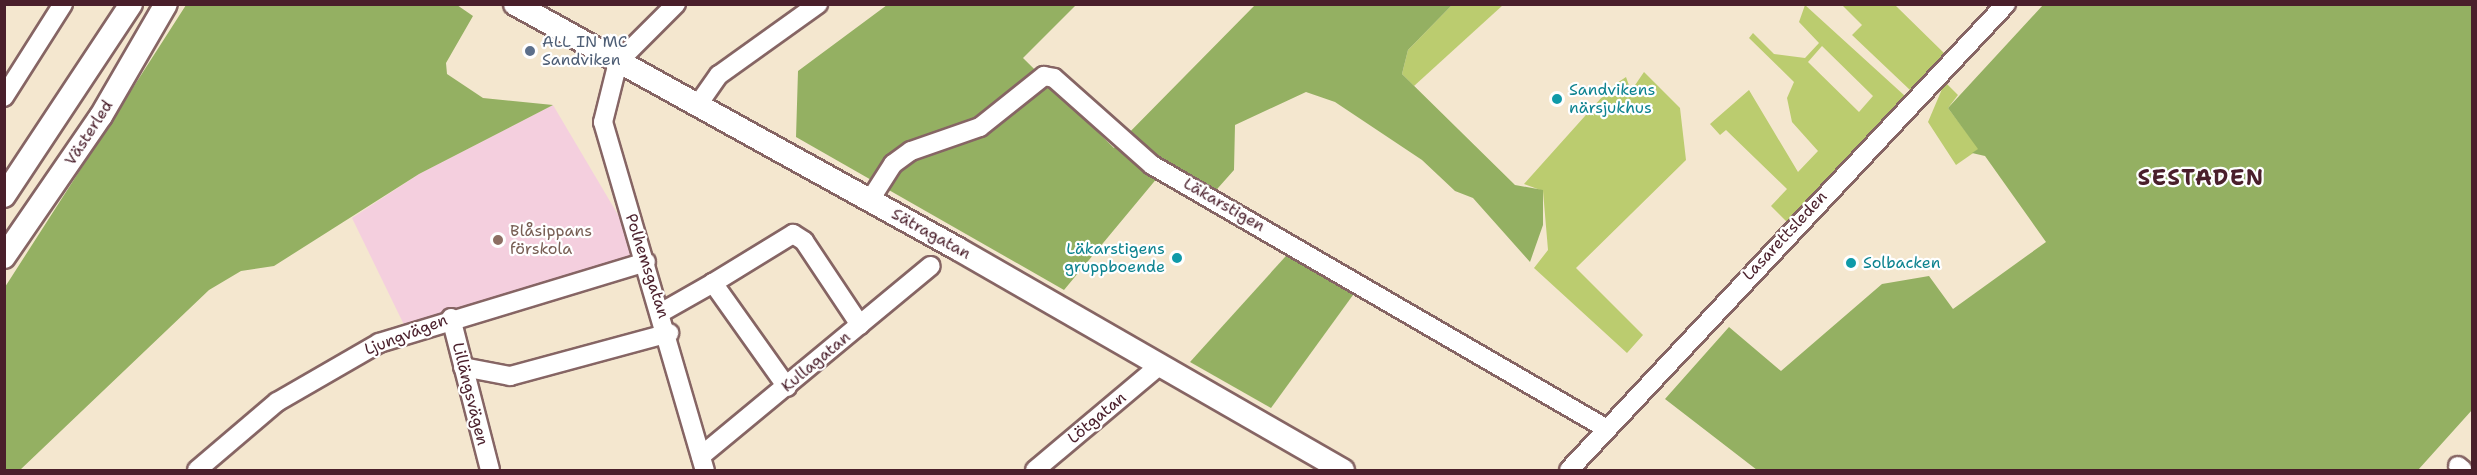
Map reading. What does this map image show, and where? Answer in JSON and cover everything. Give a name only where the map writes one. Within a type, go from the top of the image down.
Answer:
[{"type":"street","points":[[4,97],[63,4]]},
{"type":"street","points":[[4,196],[130,4]]},
{"type":"street","name":"Västerled","points":[[4,257],[101,116],[166,4]]},
{"type":"street","name":"Sätragatan","points":[[515,4],[870,200],[1343,471]]},
{"type":"street","points":[[618,62],[676,4]]},
{"type":"street","points":[[697,106],[719,75],[818,4]]},
{"type":"street","name":"Lasarettsleden","points":[[1569,471],[2006,4]]},
{"type":"street","name":"Polhemsgatan","points":[[618,62],[604,111],[604,135],[669,333],[703,463]]},
{"type":"street","name":"Läkarstigen","points":[[870,200],[893,164],[911,152],[980,127],[1044,76],[1054,78],[1152,165],[1607,429]]},
{"type":"street","points":[[662,312],[793,234],[804,241],[860,326]]},
{"type":"street","name":"Ljungvägen","points":[[197,471],[248,423],[307,382],[379,343],[451,318],[646,262]]},
{"type":"street","name":"Kullagatan","points":[[703,463],[787,387],[931,266]]},
{"type":"street","points":[[713,283],[787,387]]},
{"type":"street","name":"Lillängsvägen","points":[[451,318],[489,471]]},
{"type":"street","points":[[463,367],[510,376],[669,333]]},
{"type":"street","name":"Lötgatan","points":[[1035,471],[1160,365]]},
{"type":"shaded area","name":"Blåsippans förskola","points":[[553,105],[646,262],[408,333],[352,218],[419,174]]},
{"type":"green space","points":[[186,5],[457,5],[473,16],[446,63],[447,74],[483,98],[553,105],[419,174],[274,266],[241,271],[209,290],[20,470],[5,470],[5,287]]},
{"type":"green space","points":[[887,5],[1076,5],[1023,58],[1114,148],[1255,5],[1452,5],[1408,50],[1402,74],[1515,185],[1543,190],[1543,225],[1530,262],[1473,198],[1455,191],[1422,160],[1335,102],[1306,92],[1235,125],[1234,170],[1210,197],[1163,171],[1064,290],[796,137],[798,71]]},
{"type":"green space","points":[[1452,5],[1503,5],[1414,86],[1402,74],[1408,50]]},
{"type":"green space","points":[[1805,5],[1905,96],[1787,222],[1771,206],[1787,189],[1726,130],[1720,135],[1710,124],[1749,90],[1798,172],[1818,151],[1792,122],[1787,98],[1794,82],[1749,38],[1753,33],[1774,54],[1805,58],[1819,43],[1799,22]],"holes":[[[1822,46],[1873,96],[1859,112],[1808,62]]]},
{"type":"green space","points":[[1842,5],[1895,5],[1946,55],[1910,90],[1852,35],[1862,25]]},
{"type":"green space","points":[[2043,5],[2472,5],[2472,410],[2418,470],[1757,470],[1665,399],[1729,327],[1781,371],[1882,284],[1929,276],[1953,309],[2046,242],[1985,156],[1972,153],[1978,149],[1948,108]]},
{"type":"green space","points":[[1644,72],[1680,108],[1686,160],[1576,268],[1643,335],[1627,353],[1534,268],[1548,250],[1543,191],[1524,184],[1611,87],[1626,77],[1631,91]]},
{"type":"green space","points":[[1945,82],[1958,95],[1948,108],[1979,149],[1956,165],[1928,122]]},
{"type":"green space","points":[[1295,246],[1361,284],[1271,408],[1190,362]]},
{"type":"place","name":"ALL IN MC Sandviken","points":[[530,51]]},
{"type":"place","name":"Sandvikens närsjukhus","points":[[1557,99]]},
{"type":"place","name":"Blåsippans förskola","points":[[498,240]]},
{"type":"place","name":"Läkarstigens gruppboende","points":[[1177,258]]},
{"type":"place","name":"Solbacken","points":[[1851,263]]},
{"type":"district","name":"SESTADEN","points":[[2201,178]]}]
